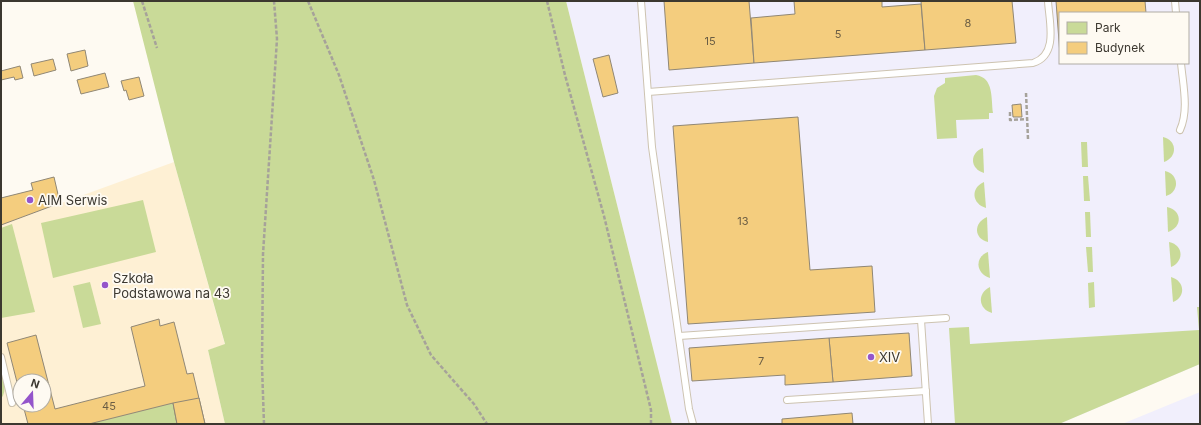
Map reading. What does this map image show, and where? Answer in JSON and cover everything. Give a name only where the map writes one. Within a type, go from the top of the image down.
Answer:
[{"type":"lane","points":[[641,1],[652,147],[689,409],[694,424]]},
{"type":"lane","points":[[648,92],[1033,63],[1045,55],[1049,47],[1050,36],[1048,1]]},
{"type":"lane","points":[[1175,1],[1176,12]]},
{"type":"lane","points":[[1180,130],[1184,121],[1185,111],[1181,64]]},
{"type":"lane","points":[[679,336],[946,318]]},
{"type":"lane","points":[[921,320],[928,424]]},
{"type":"lane","points":[[1,357],[12,403]]},
{"type":"lane","points":[[786,400],[926,391]]},
{"type":"path","points":[[142,1],[157,48]]},
{"type":"path","points":[[264,424],[262,366],[263,254],[277,39],[274,1]]},
{"type":"path","points":[[308,1],[339,75],[374,180],[407,305],[431,355],[474,404],[487,424]]},
{"type":"path","points":[[547,1],[565,75],[608,232],[650,410],[651,424]]},
{"type":"path","points":[[1026,93],[1028,139]]},
{"type":"path","points":[[1010,112],[1010,120],[1027,119]]},
{"type":"shaded area","points":[[566,1],[1200,1],[1200,364],[1059,424],[672,424]]},
{"type":"shaded area","name":"Szkoła Podstawowa na 43","points":[[174,162],[225,345],[208,350],[225,424],[1,424],[1,225]]},
{"type":"shaded area","points":[[1200,392],[1200,424],[1122,424]]},
{"type":"green space","points":[[133,1],[566,1],[672,424],[225,424],[208,350],[225,344],[174,162]]},
{"type":"green space","points":[[976,75],[982,77],[989,84],[993,113],[989,113],[989,119],[956,120],[957,138],[937,139],[934,96],[937,88],[945,83],[945,78]]},
{"type":"green space","points":[[1163,137],[1171,141],[1174,149],[1174,153],[1169,160],[1164,162]]},
{"type":"green space","points":[[1081,142],[1087,142],[1088,167],[1082,167]]},
{"type":"green space","points":[[983,148],[984,173],[976,168],[973,161],[975,153]]},
{"type":"green space","points":[[1165,171],[1173,176],[1176,183],[1174,191],[1166,196]]},
{"type":"green space","points":[[1083,176],[1088,176],[1090,201],[1084,201]]},
{"type":"green space","points":[[984,182],[986,208],[978,203],[974,196],[976,188]]},
{"type":"green space","points":[[143,200],[156,252],[53,278],[41,223]]},
{"type":"green space","points":[[1167,207],[1176,211],[1179,219],[1173,230],[1168,232]]},
{"type":"green space","points":[[1085,212],[1090,212],[1091,237],[1086,237]]},
{"type":"green space","points":[[987,217],[988,242],[980,238],[977,231],[979,223]]},
{"type":"green space","points":[[12,224],[35,312],[1,318],[1,228]]},
{"type":"green space","points":[[1169,242],[1177,246],[1180,250],[1180,258],[1175,265],[1171,267]]},
{"type":"green space","points":[[1086,247],[1092,247],[1093,272],[1088,272]]},
{"type":"green space","points":[[988,252],[990,278],[982,273],[978,265],[983,254]]},
{"type":"green space","points":[[1171,277],[1179,282],[1182,289],[1180,297],[1173,302]]},
{"type":"green space","points":[[90,282],[101,324],[83,328],[73,286]]},
{"type":"green space","points":[[1094,282],[1095,307],[1089,308],[1088,283]]},
{"type":"green space","points":[[990,287],[992,313],[984,308],[981,301],[983,293]]},
{"type":"green space","points":[[1197,307],[1200,307],[1200,364],[1059,424],[955,424],[949,328],[969,327],[970,344],[1199,330]]},
{"type":"green space","points":[[1,370],[5,389],[1,399]]},
{"type":"green space","points":[[173,403],[177,424],[89,424]]},
{"type":"building","points":[[664,1],[749,1],[754,63],[669,70]]},
{"type":"building","points":[[794,1],[882,1],[882,7],[921,4],[925,50],[754,63],[751,18],[795,14]]},
{"type":"building","points":[[921,1],[1012,1],[1016,43],[925,50]]},
{"type":"building","points":[[1056,1],[1145,1],[1146,12],[1059,12],[1059,42]]},
{"type":"building","points":[[85,50],[88,66],[71,71],[67,54]]},
{"type":"building","points":[[609,55],[618,93],[603,97],[593,59]]},
{"type":"building","points":[[53,59],[56,70],[34,76],[31,64]]},
{"type":"building","points":[[20,66],[23,78],[15,80],[14,77],[1,80],[1,71]]},
{"type":"building","points":[[105,73],[109,87],[81,94],[77,80]]},
{"type":"building","points":[[139,77],[144,96],[129,100],[121,81]]},
{"type":"building","points":[[1021,104],[1022,117],[1013,117],[1012,105]]},
{"type":"building","points":[[798,117],[810,270],[872,266],[875,312],[688,324],[673,126]]},
{"type":"building","name":"AIM Serwis","points":[[54,177],[60,203],[1,225],[1,198],[33,190],[31,183]]},
{"type":"building","points":[[159,319],[160,326],[174,322],[187,374],[193,373],[205,424],[177,424],[173,403],[89,424],[28,424],[25,413],[52,413],[52,397],[55,409],[145,386],[131,327]]},
{"type":"building","name":"XIV","points":[[909,333],[912,376],[833,382],[829,338]]},
{"type":"building","points":[[36,335],[46,373],[15,373],[7,343]]},
{"type":"building","points":[[829,338],[833,382],[785,385],[785,375],[692,381],[689,348]]},
{"type":"building","points":[[199,398],[205,424],[177,424],[173,403]]},
{"type":"building","points":[[852,413],[853,424],[782,424],[782,419]]},
{"type":"place","name":"AIM Serwis","points":[[30,200]]},
{"type":"place","name":"Szkoła Podstawowa na 43","points":[[105,285]]},
{"type":"place","name":"XIV","points":[[871,357]]}]
